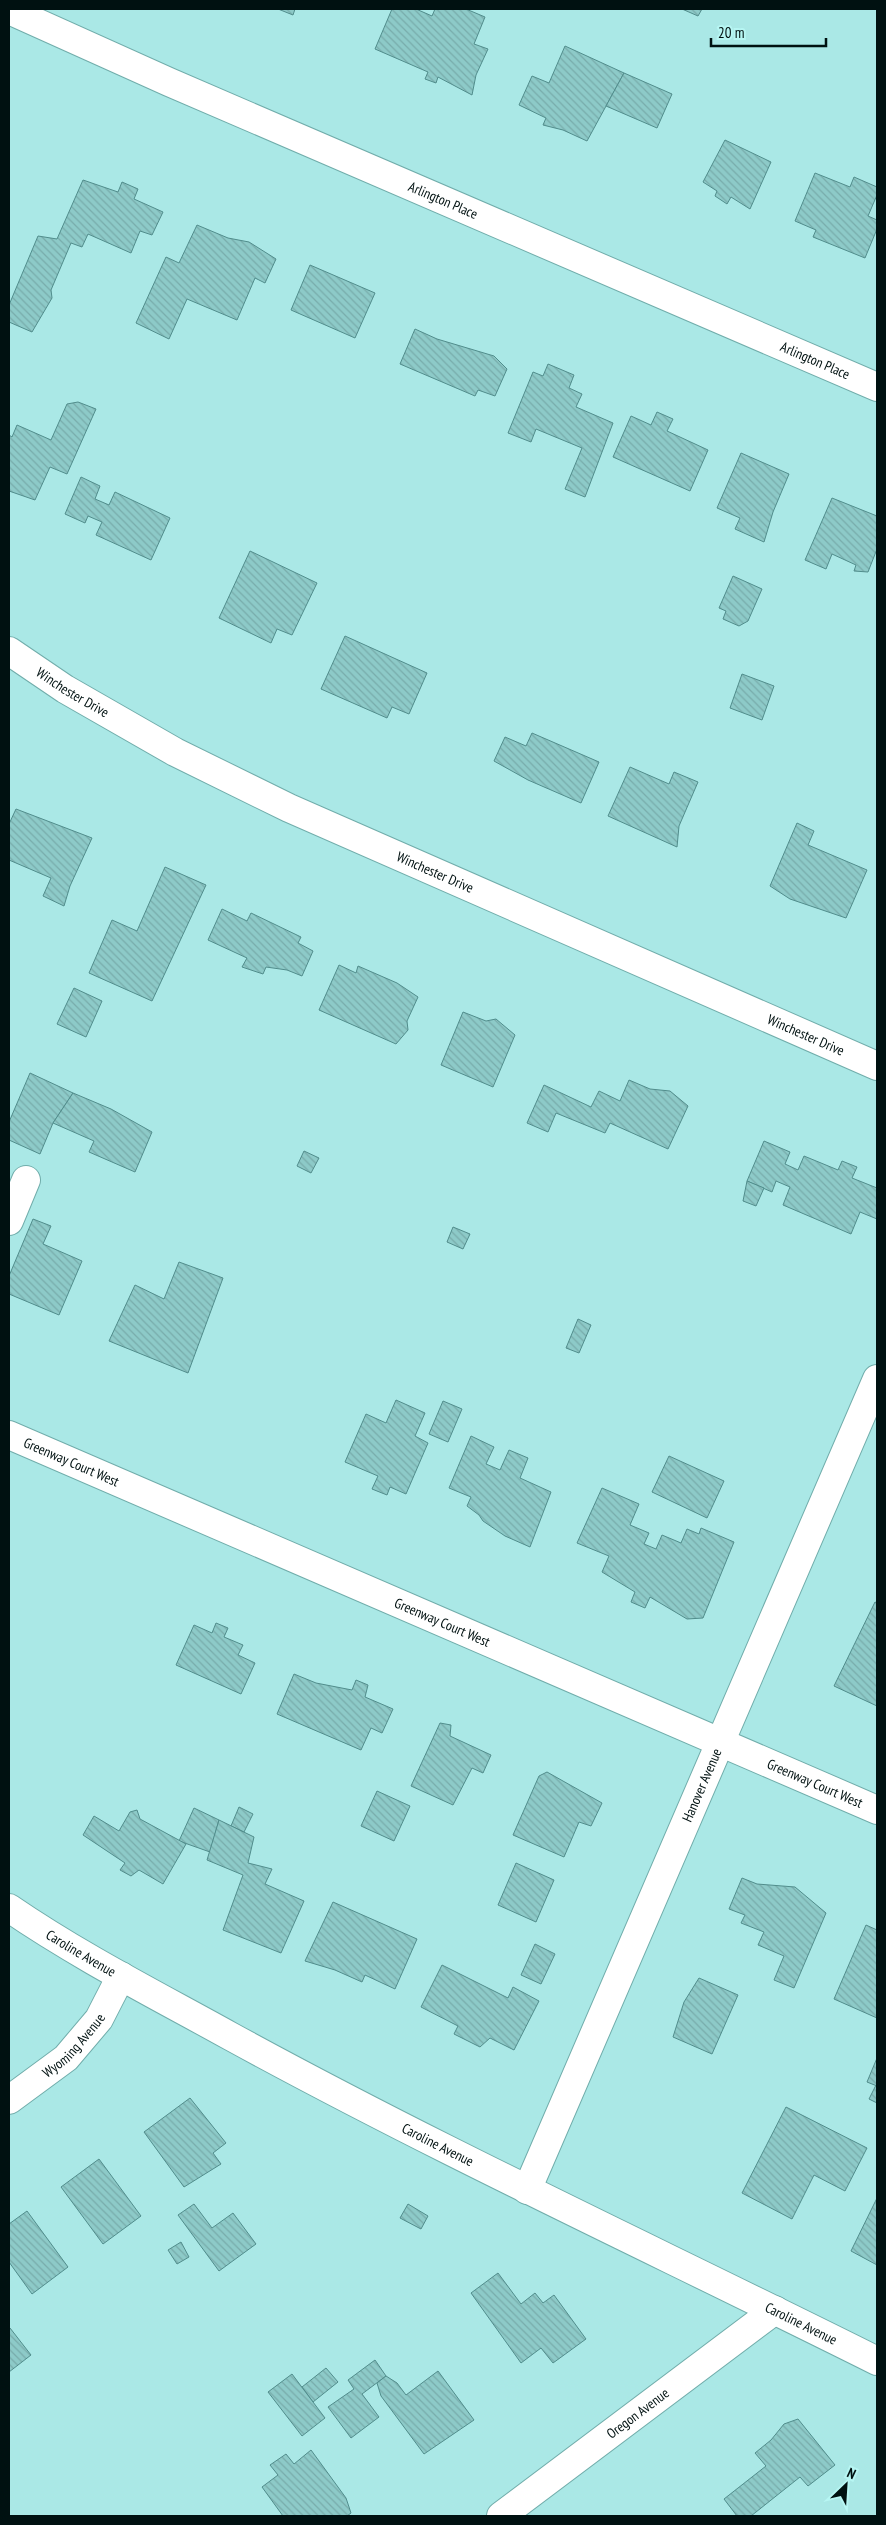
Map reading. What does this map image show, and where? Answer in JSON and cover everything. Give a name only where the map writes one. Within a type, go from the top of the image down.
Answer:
[{"type":"street","name":"Arlington Place","points":[[9,10],[178,86],[877,387]]},
{"type":"street","name":"Winchester Drive","points":[[9,651],[65,689],[175,752],[289,808],[877,1066]]},
{"type":"street","points":[[9,1222],[26,1180]]},
{"type":"street","name":"Hanover Avenue","points":[[527,2190],[877,1379]]},
{"type":"street","name":"Greenway Court West","points":[[9,1435],[877,1810]]},
{"type":"street","name":"Caroline Avenue","points":[[9,1908],[42,1931],[307,2078],[527,2190],[877,2360]]},
{"type":"street","name":"Wyoming Avenue","points":[[9,2100],[66,2058],[100,2018],[121,1976]]},
{"type":"street","name":"Oregon Avenue","points":[[501,2516],[775,2310]]},
{"type":"building","points":[[278,9],[295,9],[293,15]]},
{"type":"building","points":[[392,9],[416,9],[432,16],[435,9],[466,9],[485,17],[474,44],[488,49],[476,75],[472,95],[438,77],[436,83],[425,79],[428,72],[375,49]]},
{"type":"building","points":[[682,9],[702,9],[698,16]]},
{"type":"building","points":[[565,46],[624,73],[587,141],[563,130],[543,125],[546,118],[519,105],[532,76],[549,83]]},
{"type":"building","points":[[624,73],[672,94],[657,128],[606,106]]},
{"type":"building","points":[[725,140],[771,162],[750,209],[731,197],[727,204],[715,196],[717,191],[703,182]]},
{"type":"building","points":[[815,173],[850,187],[854,177],[877,187],[877,195],[868,216],[877,220],[877,229],[865,258],[813,237],[816,230],[795,221]]},
{"type":"building","points":[[83,180],[118,192],[122,182],[138,189],[134,199],[163,212],[152,235],[140,231],[131,253],[88,234],[82,247],[71,243],[51,290],[52,298],[32,332],[9,322],[9,305],[38,236],[57,239]]},
{"type":"building","points":[[197,225],[228,238],[249,242],[276,259],[265,283],[255,278],[237,320],[187,299],[169,339],[136,323],[166,257],[179,263]]},
{"type":"building","points":[[310,265],[375,293],[355,338],[291,310]]},
{"type":"building","points":[[415,329],[437,339],[494,356],[507,369],[495,396],[478,390],[475,396],[400,364]]},
{"type":"building","points":[[548,364],[574,375],[569,388],[582,394],[576,407],[613,423],[585,497],[565,489],[582,448],[536,429],[531,442],[508,433],[533,372],[543,376]]},
{"type":"building","points":[[78,402],[96,409],[67,474],[50,467],[35,500],[9,491],[9,435],[12,437],[17,425],[51,440],[67,404]]},
{"type":"building","points":[[657,412],[673,419],[667,431],[708,450],[690,491],[613,457],[631,416],[651,425]]},
{"type":"building","points":[[741,453],[789,474],[773,512],[764,542],[735,529],[740,518],[717,508]]},
{"type":"building","points":[[81,477],[100,486],[95,499],[109,505],[115,492],[170,518],[151,560],[96,535],[102,522],[88,516],[85,523],[65,514]]},
{"type":"building","points":[[832,498],[877,516],[877,549],[868,572],[854,571],[856,565],[832,554],[826,569],[805,560]]},
{"type":"building","points":[[250,551],[317,583],[292,635],[277,629],[271,643],[219,618]]},
{"type":"building","points":[[733,576],[762,589],[748,621],[739,626],[723,619],[726,611],[719,608]]},
{"type":"building","points":[[345,636],[427,673],[409,714],[392,707],[387,718],[321,689]]},
{"type":"building","points":[[742,674],[774,686],[762,720],[730,708]]},
{"type":"building","points":[[532,733],[599,762],[581,803],[528,780],[494,761],[505,737],[526,746]]},
{"type":"building","points":[[630,767],[669,784],[674,772],[698,782],[679,826],[677,847],[608,816]]},
{"type":"building","points":[[16,809],[92,838],[70,886],[64,906],[43,896],[51,878],[9,860],[9,824]]},
{"type":"building","points":[[797,823],[814,831],[808,845],[867,870],[846,918],[790,899],[770,886]]},
{"type":"building","points":[[165,867],[206,885],[152,1001],[89,973],[112,920],[137,931]]},
{"type":"building","points":[[222,909],[247,921],[251,913],[301,937],[298,943],[313,951],[302,976],[287,970],[266,967],[263,974],[242,967],[247,958],[208,940]]},
{"type":"building","points":[[339,965],[356,973],[358,966],[397,983],[418,997],[407,1021],[408,1030],[396,1044],[319,1010]]},
{"type":"building","points":[[74,988],[102,1001],[86,1037],[57,1024]]},
{"type":"building","points":[[463,1012],[486,1021],[496,1019],[515,1035],[493,1087],[441,1065]]},
{"type":"building","points":[[30,1073],[73,1093],[53,1123],[40,1154],[9,1140],[9,1122]]},
{"type":"building","points":[[629,1080],[650,1089],[670,1091],[688,1106],[668,1149],[610,1123],[605,1133],[556,1113],[548,1132],[527,1123],[544,1085],[591,1107],[599,1091],[620,1101]]},
{"type":"building","points":[[73,1093],[111,1109],[152,1132],[135,1172],[89,1152],[94,1141],[53,1123]]},
{"type":"building","points":[[764,1141],[790,1152],[785,1164],[798,1170],[804,1156],[838,1170],[842,1161],[857,1167],[852,1178],[877,1188],[877,1219],[860,1212],[851,1234],[783,1205],[790,1187],[776,1181],[772,1192],[747,1181]]},
{"type":"building","points":[[304,1151],[319,1158],[311,1173],[297,1166]]},
{"type":"building","points":[[747,1181],[764,1188],[756,1206],[743,1201]]},
{"type":"building","points":[[33,1219],[51,1226],[43,1244],[82,1261],[59,1315],[9,1294],[9,1276]]},
{"type":"building","points":[[453,1227],[470,1234],[463,1249],[447,1242]]},
{"type":"building","points":[[179,1262],[223,1278],[188,1373],[109,1341],[135,1285],[164,1299]]},
{"type":"building","points":[[578,1319],[591,1325],[579,1353],[566,1348]]},
{"type":"building","points":[[396,1400],[425,1413],[415,1436],[428,1443],[406,1494],[390,1487],[387,1495],[372,1489],[378,1476],[345,1462],[366,1414],[386,1423]]},
{"type":"building","points":[[443,1401],[462,1409],[448,1442],[429,1434]]},
{"type":"building","points":[[471,1436],[494,1447],[486,1464],[500,1470],[509,1450],[528,1458],[520,1478],[551,1492],[530,1547],[505,1536],[483,1521],[479,1515],[467,1506],[471,1497],[449,1488]]},
{"type":"building","points":[[669,1456],[724,1481],[707,1518],[652,1492]]},
{"type":"building","points":[[602,1488],[639,1504],[630,1525],[649,1533],[644,1544],[656,1549],[662,1535],[681,1543],[687,1529],[699,1534],[701,1528],[734,1542],[703,1618],[687,1619],[650,1597],[645,1608],[631,1602],[635,1592],[602,1572],[609,1556],[577,1543]]},
{"type":"building","points":[[875,1602],[877,1603],[877,1706],[834,1686]]},
{"type":"building","points":[[216,1623],[228,1628],[224,1637],[243,1645],[238,1655],[255,1663],[241,1694],[176,1665],[194,1625],[212,1633]]},
{"type":"building","points":[[294,1674],[316,1683],[352,1690],[356,1680],[368,1685],[365,1697],[393,1709],[382,1733],[371,1728],[361,1750],[277,1714]]},
{"type":"building","points":[[440,1723],[451,1725],[450,1736],[491,1755],[483,1773],[472,1768],[453,1805],[411,1786]]},
{"type":"building","points":[[547,1772],[602,1803],[591,1826],[579,1822],[564,1857],[513,1835],[539,1776]]},
{"type":"building","points":[[377,1791],[410,1806],[394,1841],[361,1826]]},
{"type":"building","points":[[239,1807],[253,1814],[244,1832],[231,1826]]},
{"type":"building","points":[[194,1808],[219,1820],[210,1852],[179,1841]]},
{"type":"building","points":[[137,1810],[140,1819],[186,1844],[163,1884],[139,1870],[131,1876],[120,1870],[125,1863],[83,1835],[94,1816],[119,1831],[130,1812]]},
{"type":"building","points":[[219,1820],[254,1837],[248,1863],[272,1869],[265,1884],[304,1901],[281,1953],[223,1930],[243,1875],[207,1860]]},
{"type":"building","points":[[516,1863],[554,1880],[536,1922],[498,1905]]},
{"type":"building","points":[[742,1878],[757,1884],[795,1887],[826,1913],[794,1988],[774,1980],[784,1956],[758,1945],[764,1932],[741,1923],[745,1915],[729,1909]]},
{"type":"building","points":[[333,1902],[417,1939],[395,1989],[365,1975],[362,1982],[335,1970],[305,1961]]},
{"type":"building","points":[[866,1925],[877,1930],[877,2018],[834,1999]]},
{"type":"building","points":[[535,1944],[555,1954],[541,1984],[521,1975]]},
{"type":"building","points":[[442,1965],[508,1998],[513,1987],[539,2001],[514,2050],[490,2038],[480,2047],[454,2034],[458,2026],[421,2007]]},
{"type":"building","points":[[699,1978],[738,1995],[712,2054],[673,2037],[684,2002]]},
{"type":"building","points":[[877,2058],[877,2086],[867,2082]]},
{"type":"building","points":[[877,2086],[877,2103],[869,2099]]},
{"type":"building","points":[[190,2098],[226,2143],[213,2153],[221,2164],[184,2187],[144,2132]]},
{"type":"building","points":[[786,2107],[867,2148],[845,2191],[814,2175],[792,2219],[742,2193]]},
{"type":"building","points":[[99,2159],[141,2216],[103,2244],[61,2187]]},
{"type":"building","points":[[877,2198],[877,2265],[851,2251]]},
{"type":"building","points":[[194,2204],[212,2228],[233,2213],[256,2244],[219,2271],[178,2215]]},
{"type":"building","points":[[408,2204],[428,2216],[421,2229],[400,2218]]},
{"type":"building","points":[[27,2211],[68,2267],[32,2294],[9,2262],[9,2224]]},
{"type":"building","points":[[181,2242],[189,2257],[177,2264],[168,2250]]},
{"type":"building","points":[[498,2273],[521,2304],[535,2293],[543,2303],[554,2295],[586,2339],[553,2363],[541,2348],[521,2363],[471,2293]]},
{"type":"building","points":[[9,2329],[31,2355],[9,2372]]},
{"type":"building","points":[[375,2360],[386,2376],[362,2394],[379,2417],[351,2438],[328,2407],[354,2389],[348,2380]]},
{"type":"building","points":[[326,2368],[338,2382],[313,2402],[302,2387]]},
{"type":"building","points":[[438,2371],[474,2420],[424,2454],[381,2396],[377,2383],[386,2376],[397,2383],[406,2395]]},
{"type":"building","points":[[292,2374],[325,2418],[302,2436],[268,2392]]},
{"type":"building","points":[[798,2419],[835,2465],[808,2486],[800,2477],[751,2516],[737,2516],[724,2499],[766,2466],[755,2453],[771,2440],[784,2424]]},
{"type":"building","points":[[311,2450],[346,2498],[351,2513],[347,2516],[283,2516],[262,2487],[278,2475],[270,2465],[286,2454],[294,2464]]}]
